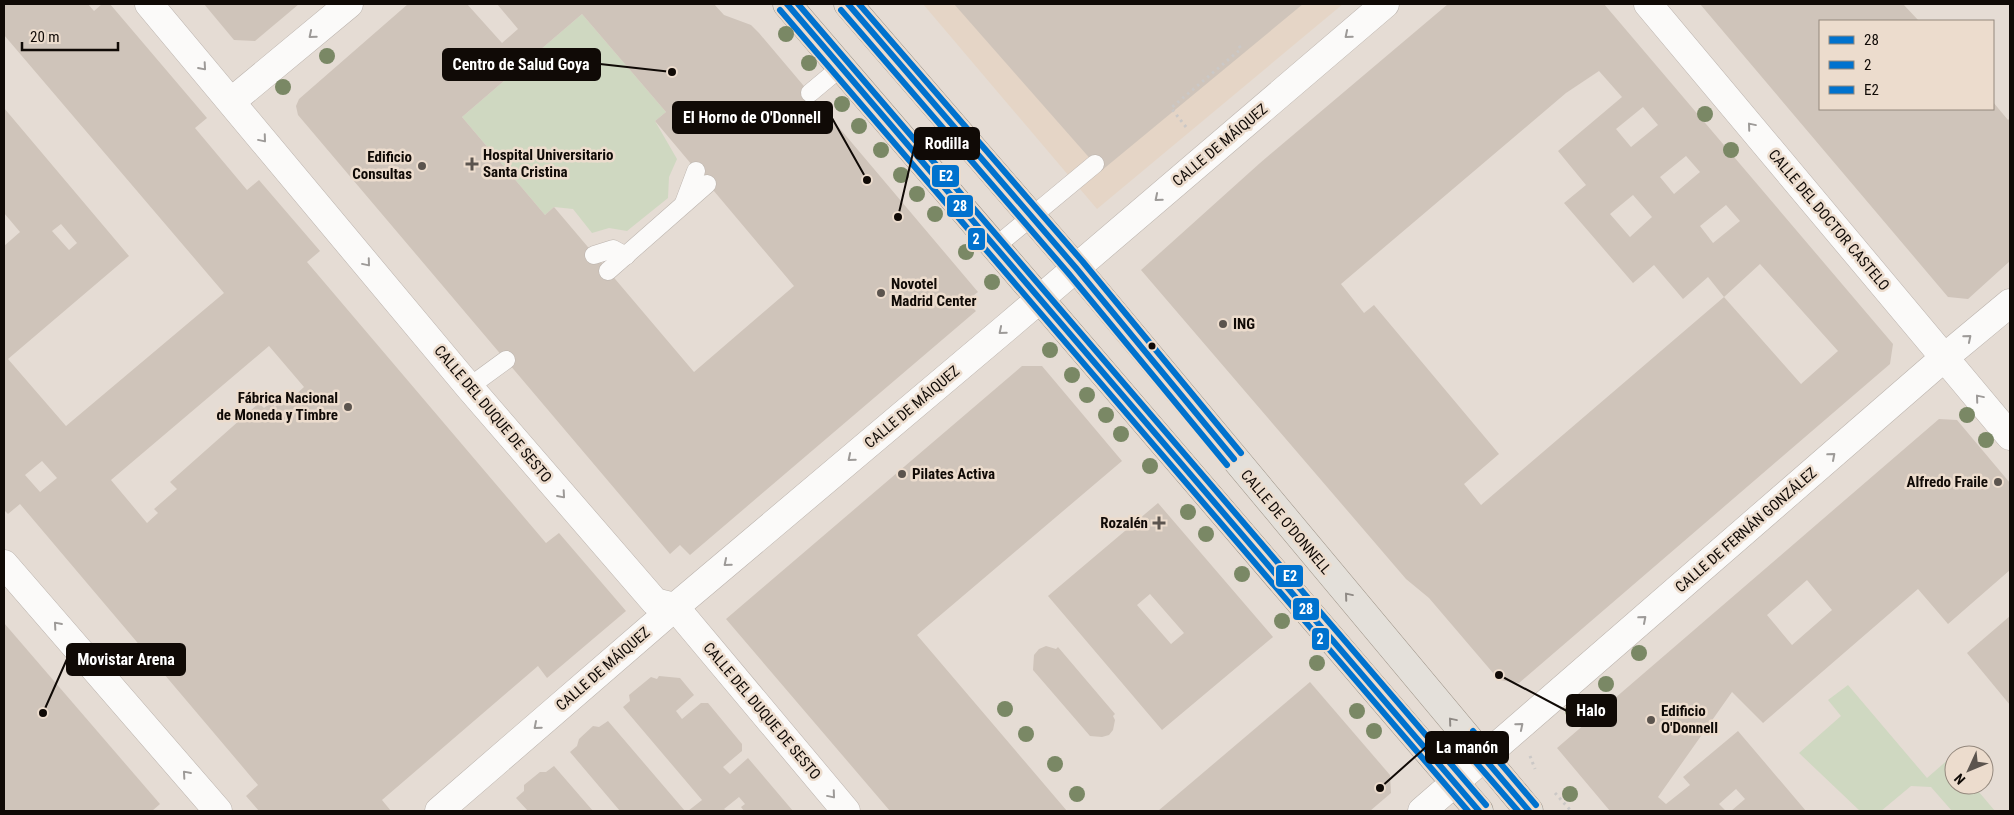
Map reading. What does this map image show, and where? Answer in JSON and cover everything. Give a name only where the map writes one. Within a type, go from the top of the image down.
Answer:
[{"type":"main road","points":[[787,4],[1479,811]]},
{"type":"main road","name":"CALLE DE O'DONNELL","points":[[848,4],[1076,268],[1529,811]]},
{"type":"street","name":"CALLE DEL DUQUE DE SESTO","points":[[148,4],[232,101],[470,387],[655,602],[675,607],[846,811]]},
{"type":"street","points":[[232,101],[349,4]]},
{"type":"street","name":"CALLE DE MÁIQUEZ","points":[[439,811],[675,607],[1386,4]]},
{"type":"street","name":"CALLE DEL DOCTOR CASTELO","points":[[1648,4],[2010,436]]},
{"type":"street","name":"CALLE DE FERNÁN GONZÁLEZ","points":[[1456,783],[2010,303]]},
{"type":"street","points":[[4,564],[218,811]]},
{"type":"street","points":[[1422,811],[1456,783]]},
{"type":"lane","points":[[810,93],[840,68]]},
{"type":"lane","points":[[995,247],[1095,164]]},
{"type":"lane","points":[[608,271],[684,205],[702,177]]},
{"type":"lane","points":[[594,255],[613,249],[626,256]]},
{"type":"lane","points":[[470,387],[506,360]]},
{"type":"path","points":[[1186,127],[1171,108],[1241,49],[1238,44]]},
{"type":"path","points":[[1529,753],[1540,775]]},
{"type":"path","points":[[1549,786],[1571,811]]},
{"type":"shaded area","points":[[923,4],[1343,4],[1097,209]]},
{"type":"green space","points":[[582,14],[666,112],[655,121],[677,159],[669,177],[668,198],[627,231],[609,228],[592,233],[573,209],[554,207],[545,215],[462,117]]},
{"type":"green space","points":[[1848,685],[1927,778],[1944,763],[1944,795],[1981,795],[1995,811],[1952,811],[1931,787],[1911,786],[1881,811],[1860,811],[1799,753],[1841,716],[1828,700]]},
{"type":"building","name":"Fábrica Nacional de Moneda y Timbre","points":[[4,4],[88,4],[94,11],[102,4],[110,4],[207,118],[195,128],[247,190],[259,180],[320,251],[307,262],[546,543],[559,533],[626,611],[547,678],[538,666],[382,800],[391,811],[259,811],[246,796],[258,785],[20,504],[8,514],[4,510],[4,246],[20,232],[4,213],[4,108],[129,256],[8,359],[66,426],[224,293],[4,35]],"holes":[[[61,224],[77,243],[69,250],[52,231]],[[269,346],[304,387],[292,398],[289,394],[275,407],[271,402],[264,408],[259,403],[170,482],[177,489],[154,509],[158,513],[147,523],[111,480]],[[42,461],[57,478],[40,492],[25,475]]]},
{"type":"building","points":[[204,4],[299,4],[255,41],[234,40]]},
{"type":"building","name":"Novotel Madrid Center","points":[[408,4],[467,4],[502,43],[518,29],[497,4],[714,4],[724,15],[751,25],[759,33],[978,292],[966,301],[976,311],[690,555],[680,545],[670,554],[298,115],[296,106],[299,99]],"holes":[[[582,14],[666,112],[655,121],[794,286],[694,372],[554,207],[545,215],[462,117]]]},
{"type":"building","points":[[954,4],[1303,4],[1101,171]]},
{"type":"building","points":[[1448,4],[1604,4],[1893,344],[1890,364],[1519,683],[1499,680],[1429,598],[1406,579],[1141,270],[1260,163]],"holes":[[[1599,71],[1622,97],[1558,151],[1586,185],[1564,203],[1633,283],[1654,265],[1683,299],[1708,277],[1724,297],[1481,505],[1464,484],[1499,454],[1374,305],[1364,313],[1341,284],[1566,93]],[[1643,107],[1658,125],[1631,147],[1616,129]],[[1686,156],[1700,172],[1674,194],[1660,177]],[[1633,195],[1652,217],[1630,237],[1610,214]],[[1726,205],[1740,221],[1713,243],[1700,226]],[[1760,264],[1838,351],[1801,384],[1724,297]]]},
{"type":"building","points":[[1700,4],[1903,4],[1918,20],[1819,20],[1819,110],[1994,110],[1994,103],[2008,120],[2010,118],[2010,261],[1968,299],[1948,297]]},
{"type":"building","points":[[1022,366],[1042,366],[1122,461],[917,635],[1067,811],[890,811],[726,619]]},
{"type":"building","points":[[1939,419],[1957,420],[2010,483],[2010,570],[1948,624],[1918,589],[1763,723],[1732,692],[1658,797],[1666,804],[1690,785],[1683,777],[1738,731],[1806,811],[1731,811],[1745,799],[1736,789],[1719,804],[1726,811],[1610,811],[1557,748]],"holes":[[[1807,580],[1832,610],[1792,645],[1767,615]]]},
{"type":"building","points":[[1158,503],[1273,637],[1162,730],[1048,596]],"holes":[[[1150,594],[1184,633],[1171,644],[1137,605]]]},
{"type":"building","points":[[2010,616],[2010,705],[1967,653]]},
{"type":"building","points":[[4,623],[160,804],[152,811],[4,811]]},
{"type":"building","points":[[1046,646],[1056,649],[1058,647],[1115,714],[1113,716],[1115,720],[1113,730],[1109,735],[1102,737],[1090,736],[1033,670],[1034,655],[1039,649]]},
{"type":"building","points":[[659,676],[680,678],[694,695],[676,711],[682,719],[701,703],[708,703],[742,744],[742,751],[723,767],[730,774],[748,758],[793,811],[744,811],[741,807],[745,804],[739,797],[724,809],[727,811],[688,811],[702,800],[623,707],[630,701],[629,695],[651,677],[657,679]]},
{"type":"building","points":[[1310,682],[1390,775],[1391,793],[1370,811],[1158,811]]},
{"type":"building","points":[[608,721],[685,811],[620,811],[570,752],[577,746],[579,739],[593,726],[599,727]]},
{"type":"building","points":[[554,766],[593,811],[528,811],[516,798],[524,791],[524,785],[540,772],[546,772]]},
{"type":"transit line","name":"28","points":[[787,4],[1479,811]]},
{"type":"transit line","name":"E2","points":[[798,4],[1486,805]]},
{"type":"transit line","name":"28","points":[[848,4],[1076,268],[1234,459]]},
{"type":"transit line","name":"E2","points":[[859,4],[1083,262],[1241,453]]},
{"type":"transit line","name":"2","points":[[780,10],[1468,811]]},
{"type":"transit line","name":"2","points":[[841,10],[1069,274],[1227,465]]},
{"type":"transit line","name":"E2","points":[[1473,731],[1536,805]]},
{"type":"transit line","name":"28","points":[[1466,737],[1529,811]]},
{"type":"transit line","name":"2","points":[[1459,743],[1518,811]]},
{"type":"place","name":"Centro de Salud Goya","points":[[672,72]]},
{"type":"place","name":"Hospital Universitario Santa Cristina","points":[[472,164]]},
{"type":"place","name":"Edificio Consultas","points":[[422,166]]},
{"type":"place","name":"El Horno de O'Donnell","points":[[867,180]]},
{"type":"place","name":"Rodilla","points":[[898,217]]},
{"type":"place","name":"Novotel Madrid Center","points":[[881,293]]},
{"type":"place","name":"ING","points":[[1223,324]]},
{"type":"place","name":"Fábrica Nacional de Moneda y Timbre","points":[[348,407]]},
{"type":"place","name":"Pilates Activa","points":[[902,474]]},
{"type":"place","name":"Alfredo Fraile","points":[[1998,482]]},
{"type":"place","name":"Rozalén","points":[[1159,523]]},
{"type":"place","name":"Halo","points":[[1499,675]]},
{"type":"place","name":"Movistar Arena","points":[[43,713]]},
{"type":"place","name":"Edificio O'Donnell","points":[[1651,720]]},
{"type":"place","name":"La manón","points":[[1380,788]]}]
